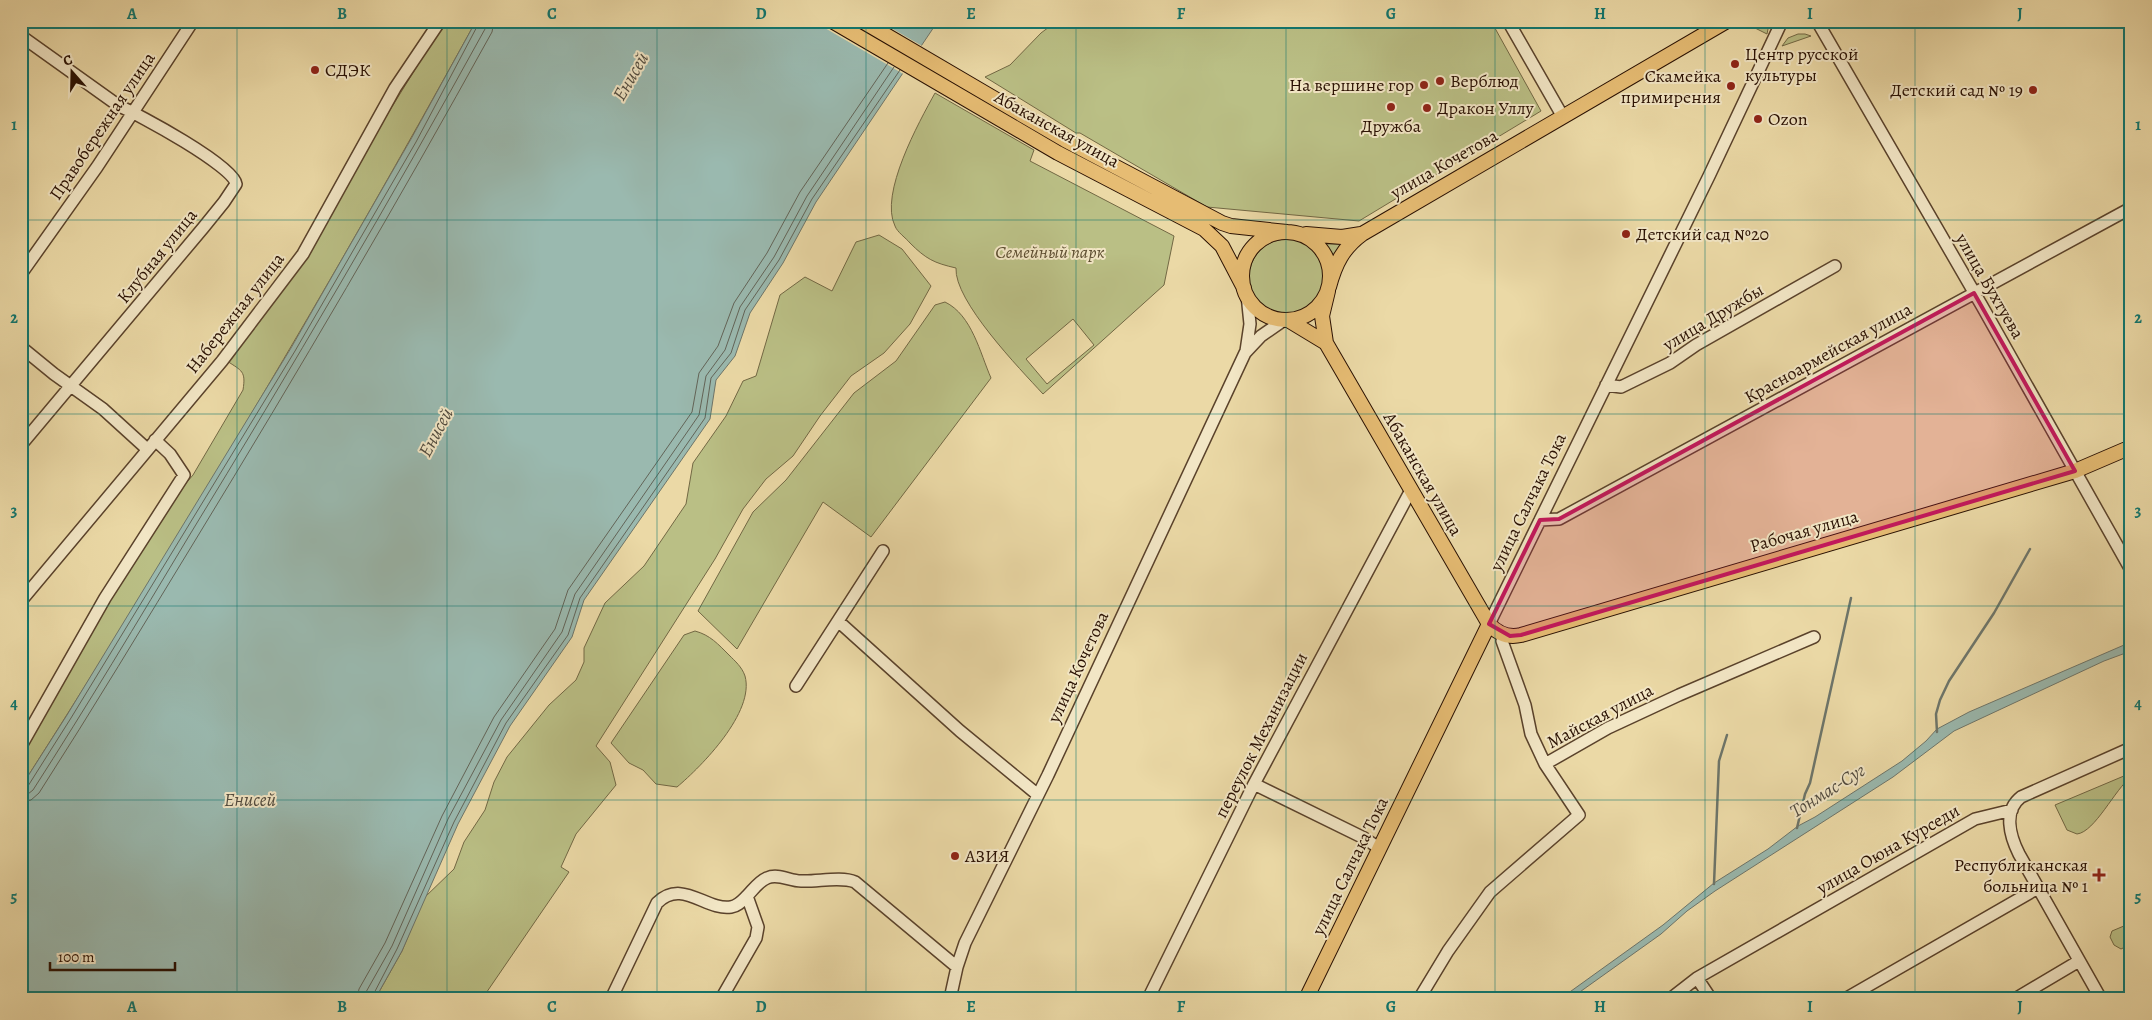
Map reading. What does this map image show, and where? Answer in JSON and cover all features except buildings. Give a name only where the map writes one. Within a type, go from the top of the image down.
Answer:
[{"type":"main road","name":"Абаканская улица","points":[[832,21],[1058,152],[1204,229],[1222,246],[1245,291]]},
{"type":"main road","name":"Абаканская улица","points":[[862,21],[1065,140],[1222,223],[1231,226],[1289,232]]},
{"type":"main road","name":"улица Кочетова","points":[[1328,289],[1340,256],[1348,245],[1362,234],[1727,21]]},
{"type":"main road","name":"улица Кочетова","points":[[1289,232],[1328,237],[1362,234]]},
{"type":"main road","points":[[1289,232],[1306,236],[1323,251],[1329,264],[1328,289],[1318,306],[1304,316],[1286,320],[1274,318],[1260,311],[1245,291],[1243,267],[1253,247],[1271,234],[1289,232]]},
{"type":"main road","name":"Абаканская улица","points":[[1328,289],[1322,316],[1326,343],[1489,624]]},
{"type":"main road","name":"Абаканская улица","points":[[1286,320],[1326,343]]},
{"type":"main road","name":"Рабочая улица","points":[[1503,635],[1521,635],[2075,471],[2131,447]]},
{"type":"main road","points":[[1489,624],[1503,635]]},
{"type":"main road","name":"улица Салчака Тока","points":[[1306,999],[1489,624]]},
{"type":"street","name":"Правобережная улица","points":[[21,274],[79,194],[194,21]]},
{"type":"street","name":"Набережная улица","points":[[21,601],[222,361],[303,254],[395,88],[440,21]]},
{"type":"street","points":[[1508,21],[1563,117]]},
{"type":"street","name":"улица Салчака Тока","points":[[1489,624],[1709,176],[1782,21]]},
{"type":"street","name":"улица Бухтуева","points":[[1817,21],[2131,570]]},
{"type":"street","points":[[21,36],[119,106],[134,112]]},
{"type":"street","name":"Клубная улица","points":[[21,445],[197,236],[236,184],[232,175],[206,155],[134,112]]},
{"type":"street","name":"Красноармейская улица","points":[[1540,520],[1559,518],[2131,208]]},
{"type":"street","name":"улица Дружбы","points":[[1606,385],[1621,387],[1670,363],[1696,345],[1835,266]]},
{"type":"street","name":"улица Кочетова","points":[[1245,291],[1250,324],[1246,353]]},
{"type":"street","name":"улица Кочетова","points":[[949,999],[957,967],[972,928],[1038,795],[1246,353],[1260,336],[1286,320]]},
{"type":"street","points":[[21,347],[70,386],[103,409],[147,449]]},
{"type":"street","points":[[21,746],[105,598],[184,474],[170,454],[155,440]]},
{"type":"street","name":"переулок Механизации","points":[[1148,999],[1254,784],[1411,490]]},
{"type":"street","points":[[796,686],[883,551]]},
{"type":"street","points":[[838,622],[960,731],[1038,795]]},
{"type":"street","points":[[1503,635],[1502,641],[1525,705],[1531,734],[1545,764]]},
{"type":"street","name":"Майская улица","points":[[1419,999],[1448,951],[1490,892],[1579,816],[1545,764],[1608,728],[1814,637]]},
{"type":"street","points":[[2101,999],[2013,840],[2010,829],[2012,810],[2017,800],[2027,794],[2131,748]]},
{"type":"street","points":[[1254,784],[1364,838],[1380,848]]},
{"type":"street","name":"улица Оюна Курседи","points":[[1670,999],[1697,978],[1975,819],[2012,810]]},
{"type":"street","points":[[611,999],[657,903],[663,897],[680,894],[724,907],[738,904],[766,878],[773,876],[795,881],[819,882],[847,879],[855,882],[957,967]]},
{"type":"street","points":[[1845,999],[2038,888]]},
{"type":"street","points":[[721,999],[756,938],[758,927],[747,896]]},
{"type":"street","points":[[2015,999],[2079,961]]},
{"type":"street","points":[[1697,978],[1711,999]]},
{"type":"highlighted area","points":[[1974,293],[2075,471],[1521,635],[1510,636],[1489,624],[1540,520],[1559,519]]},
{"type":"green space","points":[[445,21],[476,21],[367,215],[255,408],[81,693],[21,787],[21,755],[109,602],[175,496],[193,475],[243,390],[244,379],[242,372],[227,361],[305,260],[377,131]]},
{"type":"green space","points":[[1057,21],[1295,21],[1299,28],[1309,21],[1491,21],[1541,111],[1359,221],[1207,207],[1080,133],[1076,133],[985,77],[1010,65],[1041,33]]},
{"type":"green space","points":[[1747,21],[1764,21],[1768,29],[1767,34],[1745,23]]},
{"type":"green space","points":[[1798,34],[1811,36],[1782,46],[1788,38]]},
{"type":"green space","name":"Семейный парк","points":[[935,93],[1034,150],[1030,161],[1174,236],[1164,285],[1043,394],[1005,352],[977,316],[958,282],[956,268],[926,257],[895,226],[891,212],[896,178],[911,139]],"holes":[[[1073,319],[1094,345],[1047,384],[1026,359]]]},
{"type":"green space","points":[[879,235],[902,249],[931,286],[910,324],[884,353],[851,376],[820,416],[793,456],[766,479],[743,509],[715,559],[596,746],[610,762],[616,785],[576,834],[561,867],[569,872],[482,999],[375,999],[402,951],[424,898],[454,869],[464,842],[485,810],[494,782],[507,757],[549,705],[576,680],[584,662],[584,648],[605,603],[644,566],[686,504],[693,463],[726,416],[743,381],[756,376],[780,295],[805,277],[832,291],[856,242]]},
{"type":"green space","points":[[1287,239],[1301,242],[1314,250],[1322,263],[1325,277],[1322,291],[1314,304],[1301,312],[1287,315],[1273,312],[1260,304],[1252,291],[1249,277],[1252,263],[1260,250],[1273,242]]},
{"type":"green space","points":[[1325,244],[1341,244],[1333,257]]},
{"type":"green space","points":[[945,302],[954,308],[969,325],[991,378],[871,537],[823,502],[737,649],[698,611],[753,512],[786,480],[854,393],[896,361],[935,305]]},
{"type":"green space","points":[[695,631],[714,640],[742,670],[745,676],[746,690],[742,706],[724,737],[688,778],[677,787],[656,784],[643,770],[629,763],[611,743],[684,635]]},
{"type":"green space","points":[[2131,773],[2131,777],[2091,826],[2077,834],[2067,830],[2055,805]]},
{"type":"green space","points":[[2131,923],[2131,944],[2121,949],[2114,945],[2110,937],[2112,931]]},
{"type":"water","name":"Енисей","points":[[476,21],[938,21],[816,202],[783,263],[750,313],[735,356],[716,380],[710,419],[584,600],[572,637],[510,726],[458,824],[402,951],[375,999],[21,999],[21,787],[291,348],[411,139]]},
{"type":"water","name":"Тонмас-Суг","points":[[2131,642],[2131,651],[2104,661],[1954,731],[1893,777],[1715,891],[1687,911],[1661,934],[1570,999],[1560,999],[1663,925],[1714,883],[1768,849],[1798,826],[1902,761],[1937,729],[1969,712]]},
{"type":"pier","points":[[813,21],[879,21],[924,47],[905,75]]},
{"type":"waterway","points":[[1937,732],[1936,714],[1949,681],[1994,613],[2030,549]]},
{"type":"waterway","points":[[1797,828],[1805,794],[1810,783],[1851,598]]},
{"type":"waterway","points":[[1714,884],[1719,761],[1727,735]]},
{"type":"place","name":"Центр русской культуры","points":[[1735,64]]},
{"type":"place","name":"СДЭК","points":[[315,70]]},
{"type":"place","name":"Верблюд","points":[[1440,81]]},
{"type":"place","name":"На вершине гор","points":[[1424,85]]},
{"type":"place","name":"Скамейка примирения","points":[[1731,86]]},
{"type":"place","name":"Детский сад № 19","points":[[2033,90]]},
{"type":"place","name":"Дружба","points":[[1391,107]]},
{"type":"place","name":"Дракон Уллу","points":[[1427,108]]},
{"type":"place","name":"Ozon","points":[[1758,119]]},
{"type":"place","name":"Детский сад №20","points":[[1626,234]]},
{"type":"place","name":"АЗИЯ","points":[[955,856]]},
{"type":"place","name":"Республиканская больница № 1","points":[[2099,875]]}]
